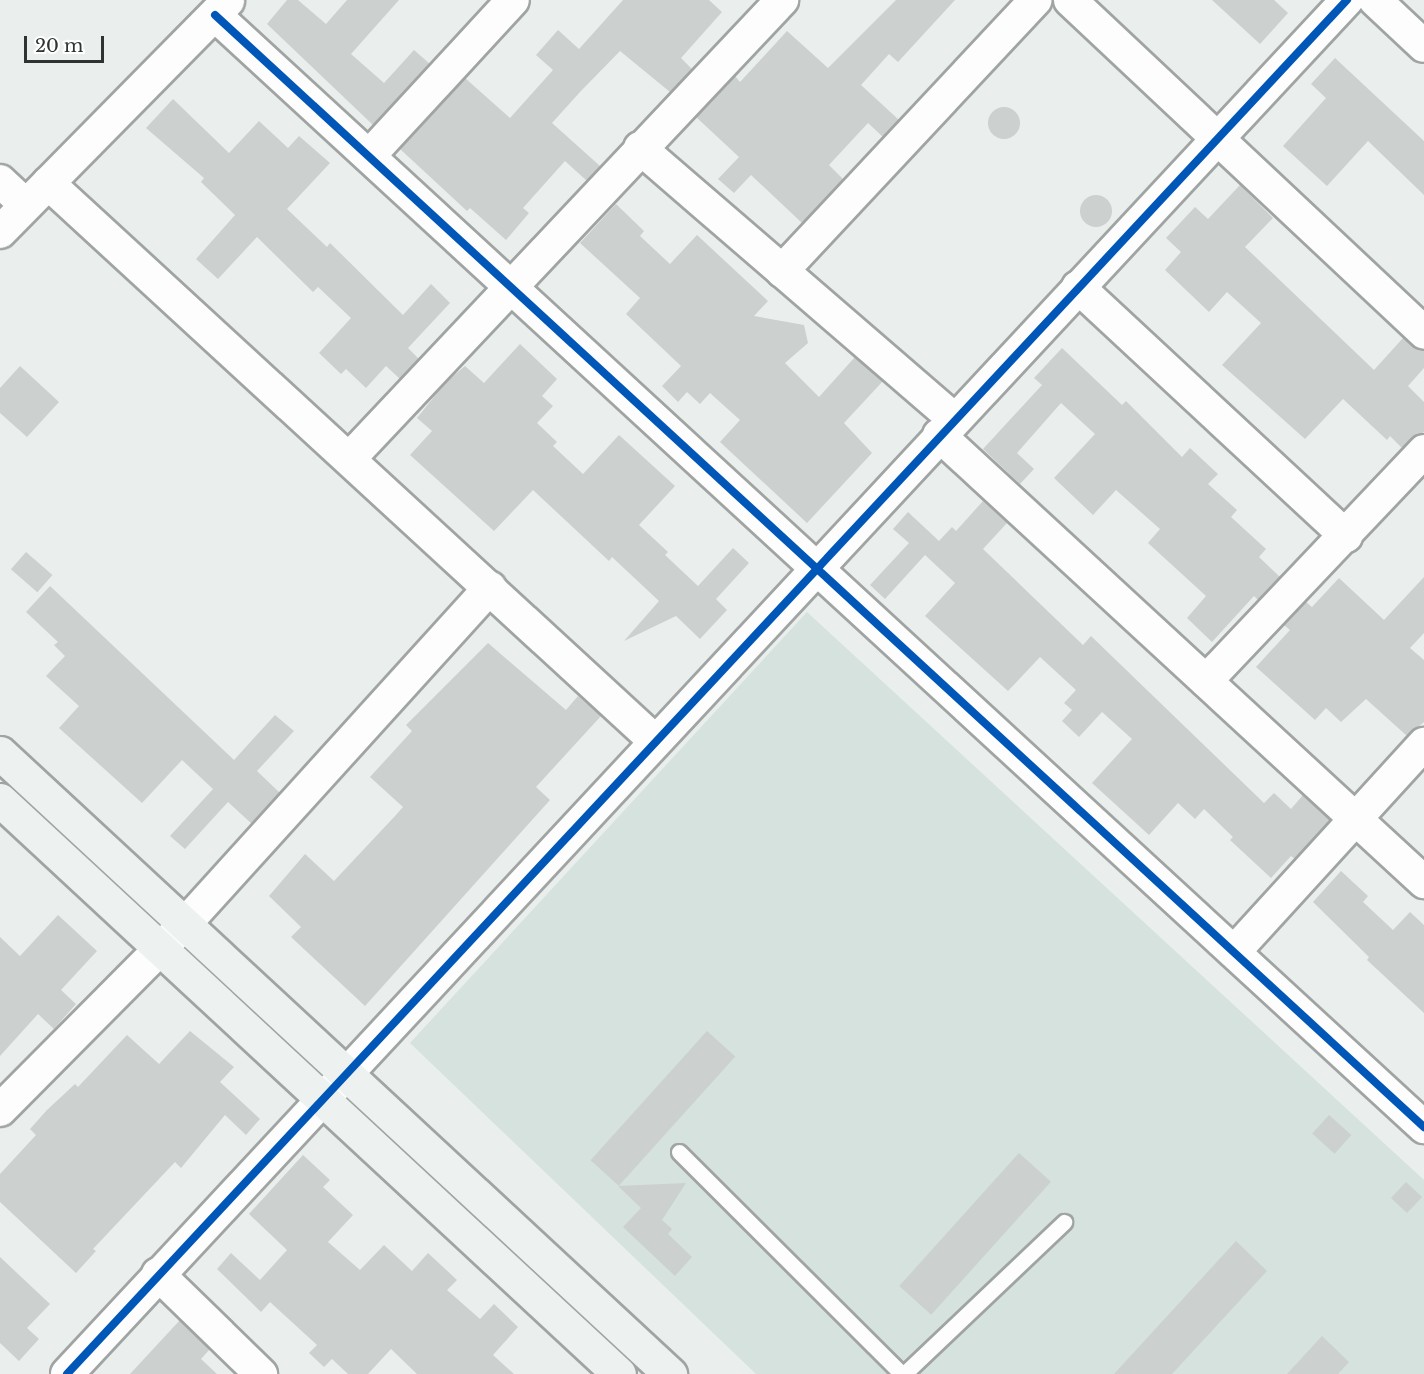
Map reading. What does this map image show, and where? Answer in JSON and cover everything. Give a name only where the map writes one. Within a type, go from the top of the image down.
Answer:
[{"type":"street","points":[[369,156],[513,0]]},
{"type":"street","points":[[350,458],[782,0]]},
{"type":"street","points":[[782,271],[1036,0]]},
{"type":"street","points":[[1070,0],[1424,333]]},
{"type":"street","points":[[67,1374],[654,740],[818,568],[946,427],[1347,0]]},
{"type":"street","points":[[1375,0],[1424,46]]},
{"type":"street","points":[[0,232],[221,7],[369,156],[1424,1127]]},
{"type":"street","points":[[640,148],[782,271],[946,427],[1206,681],[1424,882]]},
{"type":"street","points":[[0,181],[25,204]]},
{"type":"street","points":[[48,183],[350,458],[654,740]]},
{"type":"street","points":[[1078,287],[1346,536]]},
{"type":"street","points":[[1206,681],[1346,536],[1424,451]]},
{"type":"street","points":[[0,1110],[185,924],[490,588]]},
{"type":"street","points":[[1234,952],[1424,744]]},
{"type":"street","points":[[0,753],[670,1374]]},
{"type":"street","points":[[0,800],[619,1374]]},
{"type":"street","points":[[158,1274],[261,1374]]},
{"type":"lane","points":[[679,1152],[903,1374],[1064,1222]]},
{"type":"shaded area","points":[[807,612],[1424,1180],[1424,1374],[756,1374],[410,1043]]},
{"type":"building","points":[[287,0],[298,0],[326,24],[347,0],[399,0],[351,54],[384,83],[414,50],[430,64],[373,125],[267,24]]},
{"type":"building","points":[[623,0],[709,0],[722,12],[681,58],[692,69],[670,92],[620,51],[580,92],[552,123],[600,166],[587,181],[565,161],[523,208],[529,213],[506,240],[470,208],[467,211],[400,149],[465,78],[510,118],[553,70],[536,55],[558,30],[579,49]]},
{"type":"building","points":[[896,0],[955,0],[898,62],[889,54],[861,85],[899,120],[883,137],[868,123],[829,165],[843,179],[802,223],[751,175],[734,193],[718,179],[739,157],[696,117],[735,76],[740,82],[787,31],[828,68]]},
{"type":"building","points":[[1212,0],[1274,0],[1288,13],[1260,44]]},
{"type":"building","points":[[1335,58],[1424,141],[1424,195],[1368,141],[1327,186],[1283,146],[1326,98],[1311,84]]},
{"type":"building","points":[[173,99],[229,153],[259,121],[288,148],[299,136],[330,163],[287,209],[327,247],[330,243],[403,315],[431,284],[450,303],[408,348],[419,359],[400,379],[386,366],[366,388],[346,369],[341,374],[319,353],[351,318],[318,287],[313,292],[257,237],[218,279],[196,259],[235,215],[201,182],[204,178],[146,128]]},
{"type":"building","points":[[1004,107],[1015,112],[1020,123],[1015,134],[1004,139],[993,134],[988,123],[993,112]]},
{"type":"building","points":[[1240,185],[1273,218],[1245,247],[1374,370],[1403,338],[1424,350],[1424,368],[1408,386],[1424,402],[1424,432],[1402,448],[1390,436],[1387,440],[1343,399],[1305,439],[1222,365],[1261,323],[1227,292],[1209,312],[1165,270],[1181,252],[1166,238],[1195,207],[1208,219]]},
{"type":"building","points":[[1096,195],[1107,200],[1112,211],[1107,222],[1096,227],[1085,222],[1080,211],[1085,200]]},
{"type":"building","points":[[616,204],[644,231],[640,236],[670,264],[697,235],[768,301],[754,316],[804,325],[808,343],[785,363],[819,397],[855,357],[883,381],[844,423],[872,453],[807,523],[720,442],[740,420],[710,393],[700,404],[687,392],[678,402],[662,386],[681,366],[626,314],[640,298],[580,243]]},
{"type":"building","points":[[520,344],[557,379],[542,396],[553,406],[537,423],[557,442],[553,446],[583,474],[619,435],[675,486],[639,525],[668,552],[665,555],[698,586],[733,548],[749,563],[716,599],[727,610],[700,639],[676,616],[624,641],[659,601],[612,557],[609,561],[533,490],[494,531],[410,455],[432,431],[417,418],[445,383],[465,366],[484,383]]},
{"type":"building","points":[[1062,348],[1122,405],[1126,401],[1182,457],[1190,448],[1218,474],[1208,484],[1237,510],[1231,517],[1266,549],[1259,557],[1280,577],[1258,600],[1254,596],[1212,642],[1187,618],[1206,596],[1148,543],[1160,529],[1116,490],[1093,515],[1054,478],[1095,434],[1061,403],[1017,453],[1034,469],[1020,484],[983,449],[1042,385],[1034,378]]},
{"type":"building","points":[[20,366],[59,402],[27,437],[0,413],[0,388]]},
{"type":"building","points":[[983,501],[1007,523],[983,549],[1083,645],[1091,636],[1264,803],[1274,793],[1291,809],[1303,795],[1330,820],[1295,859],[1291,856],[1271,878],[1230,840],[1233,837],[1204,809],[1195,819],[1178,803],[1149,835],[1092,783],[1132,739],[1102,712],[1079,737],[1062,721],[1072,710],[1064,703],[1076,690],[1040,657],[1008,691],[925,616],[955,583],[925,555],[885,599],[870,585],[909,543],[893,529],[908,512],[939,541],[952,527],[956,531]]},
{"type":"building","points":[[26,552],[52,575],[37,592],[11,569]]},
{"type":"building","points":[[1424,577],[1424,633],[1410,648],[1424,660],[1424,722],[1407,736],[1366,699],[1341,722],[1326,708],[1315,720],[1256,667],[1290,630],[1284,625],[1306,602],[1312,607],[1339,578],[1384,620]]},
{"type":"building","points":[[50,586],[234,760],[275,715],[294,731],[257,771],[280,793],[252,824],[228,802],[185,849],[170,836],[213,789],[182,760],[142,803],[59,728],[79,706],[46,676],[65,656],[54,645],[58,642],[26,612]]},
{"type":"building","points":[[488,643],[566,710],[578,696],[601,716],[536,787],[550,800],[365,1006],[291,937],[301,927],[269,896],[305,854],[334,881],[403,807],[370,777],[412,731],[406,725]]},
{"type":"building","points":[[1341,871],[1368,896],[1363,902],[1393,930],[1410,912],[1424,925],[1424,1013],[1367,960],[1369,957],[1313,902]]},
{"type":"building","points":[[58,915],[97,951],[61,990],[76,1004],[54,1029],[38,1014],[0,1056],[0,937],[20,956]]},
{"type":"building","points":[[190,1031],[234,1067],[220,1082],[260,1119],[246,1135],[225,1115],[181,1168],[175,1162],[93,1249],[96,1251],[76,1273],[0,1202],[0,1174],[36,1135],[30,1129],[47,1110],[75,1084],[78,1087],[127,1035],[159,1064]]},
{"type":"building","points":[[707,1031],[735,1056],[619,1186],[591,1160]]},
{"type":"building","points":[[1329,1115],[1351,1135],[1335,1154],[1312,1134]]},
{"type":"building","points":[[1019,1153],[1051,1182],[931,1315],[899,1286]]},
{"type":"building","points":[[303,1155],[330,1180],[323,1187],[353,1215],[328,1242],[360,1270],[384,1245],[412,1271],[428,1253],[457,1280],[447,1290],[480,1319],[494,1304],[518,1327],[493,1355],[514,1374],[417,1374],[391,1349],[368,1374],[348,1374],[332,1359],[324,1367],[309,1353],[317,1345],[270,1302],[261,1312],[217,1269],[231,1253],[260,1280],[287,1250],[249,1214]]},
{"type":"building","points":[[1406,1182],[1422,1197],[1407,1213],[1391,1198]]},
{"type":"building","points":[[686,1183],[662,1220],[672,1229],[668,1234],[692,1257],[675,1276],[623,1227],[641,1208],[618,1186]]},
{"type":"building","points":[[1236,1241],[1267,1271],[1172,1374],[1114,1374]]},
{"type":"building","points":[[0,1257],[50,1304],[27,1328],[39,1339],[19,1361],[0,1343]]},
{"type":"building","points":[[180,1320],[210,1349],[201,1359],[217,1374],[130,1374]]},
{"type":"building","points":[[1322,1336],[1349,1362],[1338,1374],[1287,1374]]},
{"type":"cycle path","points":[[67,1374],[1347,0]]},
{"type":"cycle path","points":[[215,15],[1424,1127]]}]
